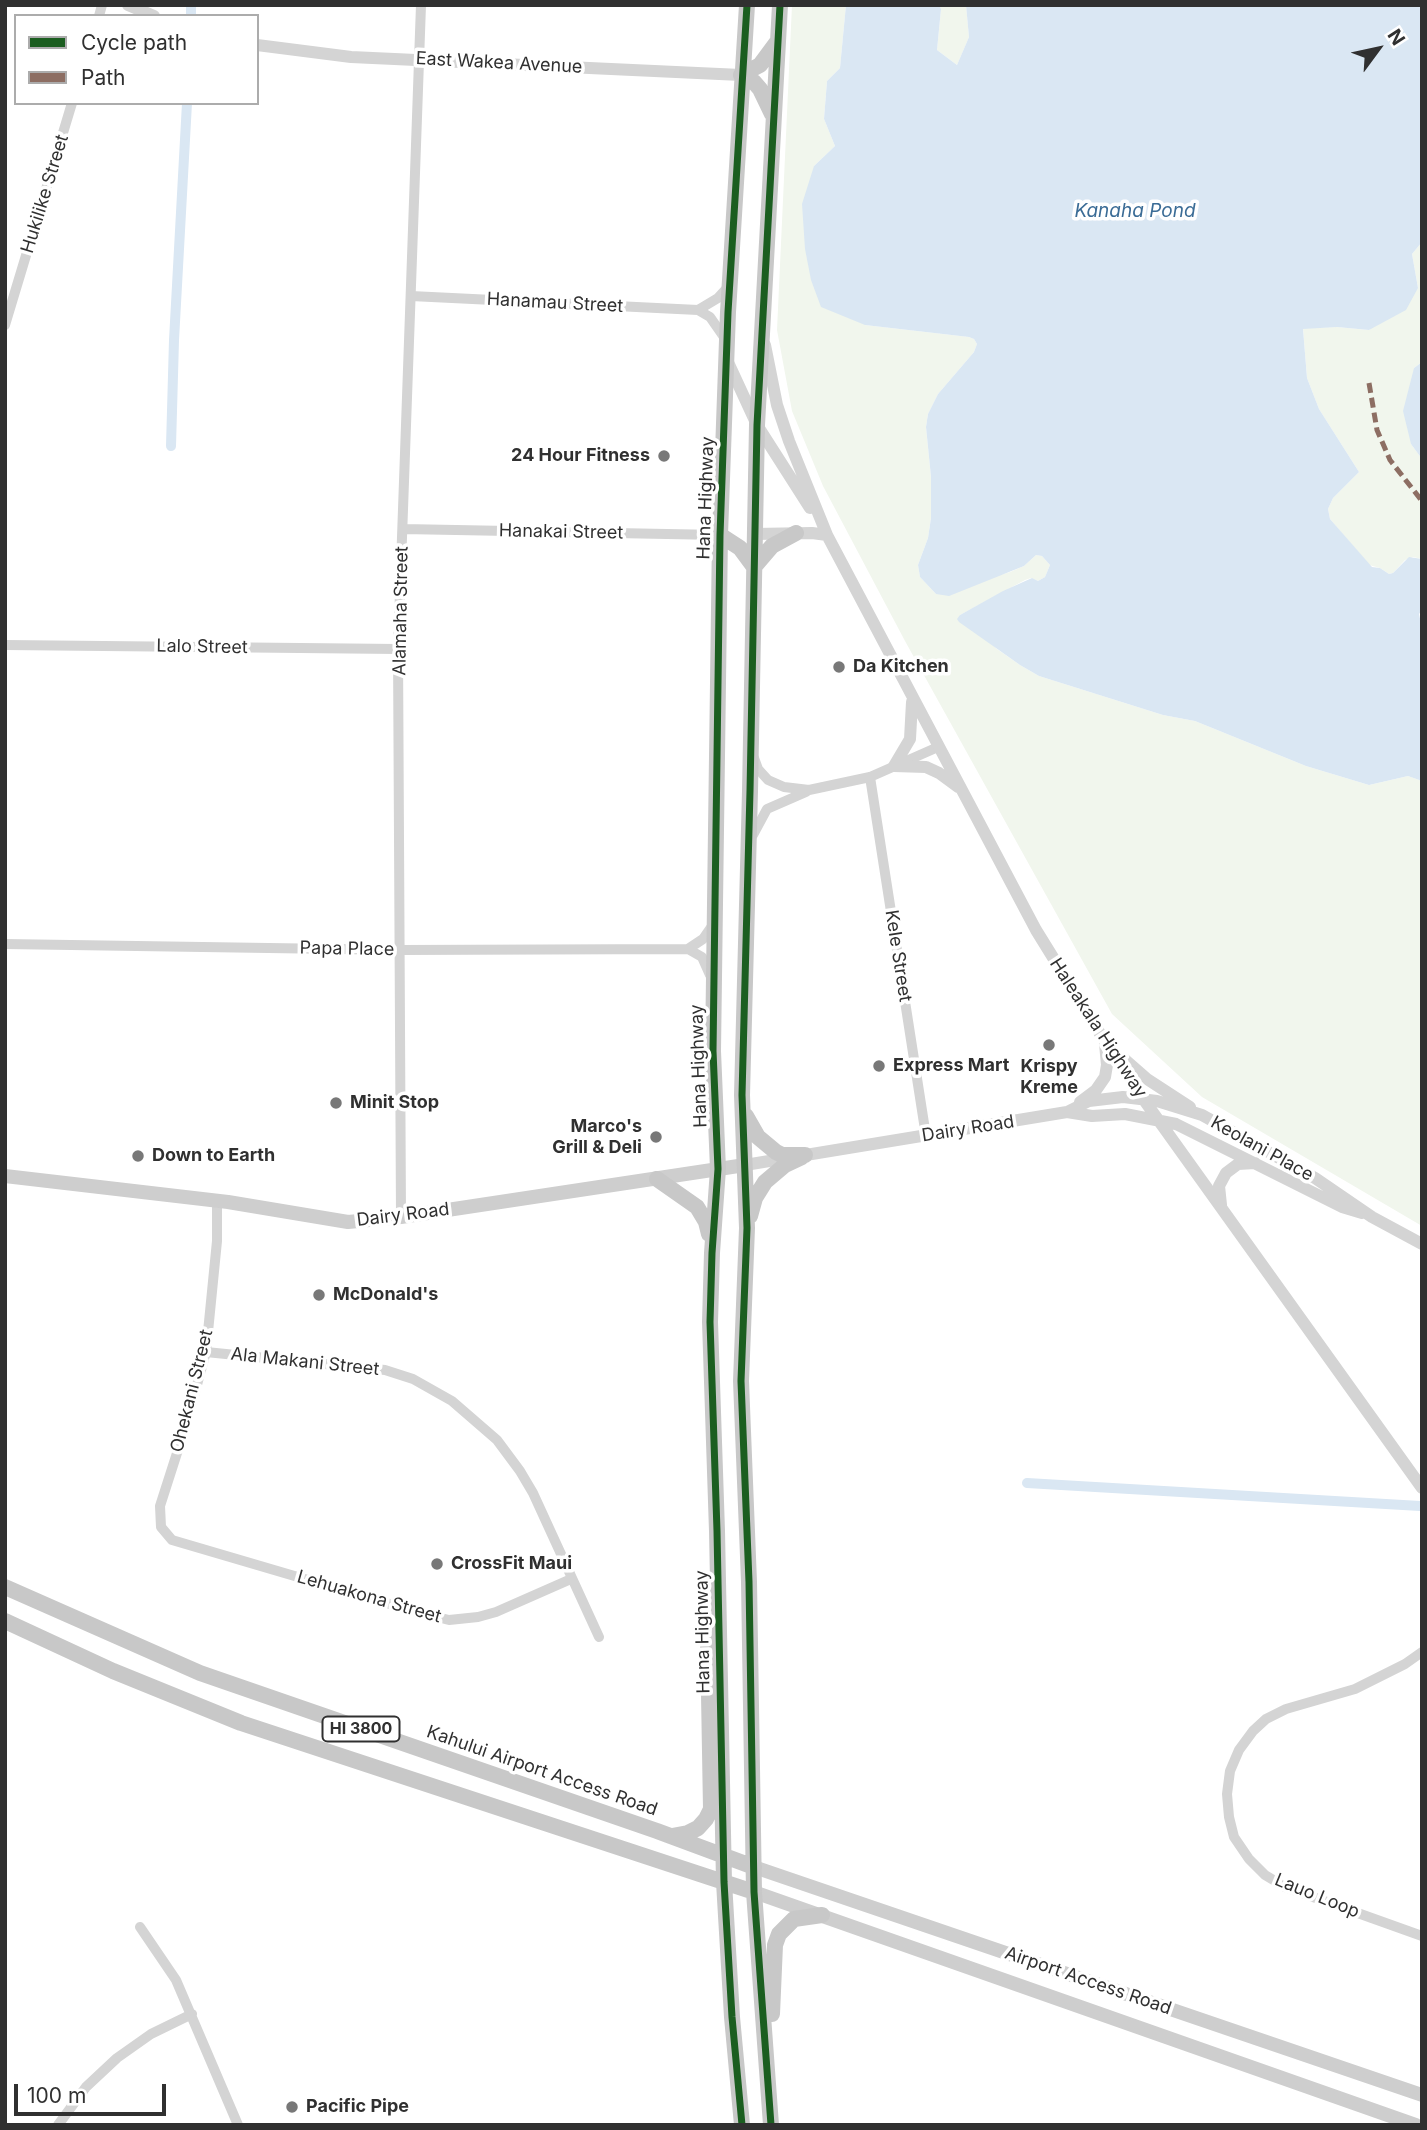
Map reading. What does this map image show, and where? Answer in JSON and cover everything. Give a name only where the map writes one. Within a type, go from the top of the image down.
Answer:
[{"type":"main road","name":"Hana Highway","points":[[742,2125],[724,1882],[710,1335],[718,1170],[713,982],[720,534],[727,342],[747,5]]},
{"type":"main road","points":[[771,2125],[754,1892],[750,1582],[741,1381],[747,1228],[742,1095],[757,425],[780,5]]},
{"type":"main road","points":[[741,75],[760,65],[778,40]]},
{"type":"main road","points":[[741,75],[754,82],[761,91],[769,106],[773,124]]},
{"type":"main road","points":[[754,567],[772,546],[796,533]]},
{"type":"main road","points":[[720,534],[754,534]]},
{"type":"main road","points":[[720,534],[740,548],[754,567]]},
{"type":"main road","points":[[742,1095],[746,1117],[763,1142],[782,1155],[805,1155]]},
{"type":"main road","points":[[747,1228],[755,1198],[765,1182],[785,1165],[805,1155]]},
{"type":"main road","name":"Dairy Road","points":[[5,1176],[217,1202],[333,1220],[366,1221],[745,1165]]},
{"type":"main road","points":[[657,1179],[702,1213],[712,1253]]},
{"type":"main road","points":[[657,1831],[673,1836],[688,1833],[702,1824],[711,1809],[708,1611],[717,1531]]},
{"type":"main road","name":"Kahului Airport Access Road","points":[[5,1587],[200,1673],[754,1867]]},
{"type":"main road","name":"HI 3800","points":[[5,1621],[113,1671],[241,1723],[754,1892]]},
{"type":"main road","name":"Airport Access Road","points":[[754,1867],[1422,2095]]},
{"type":"main road","name":"Airport Access Road","points":[[754,1892],[1416,2125]]},
{"type":"main road","points":[[780,2125],[772,2002],[775,1945],[779,1934],[794,1919],[822,1915]]},
{"type":"street","points":[[128,5],[149,14]]},
{"type":"street","name":"Alamaha Street","points":[[401,1217],[398,649],[421,5]]},
{"type":"street","name":"East Wakea Avenue","points":[[259,45],[351,57],[741,75]]},
{"type":"street","name":"Hukilike Street","points":[[5,325],[71,105]]},
{"type":"street","points":[[727,342],[710,317],[698,310],[718,298],[730,285]]},
{"type":"street","name":"Hanamau Street","points":[[411,296],[698,310]]},
{"type":"street","name":"Haleakala Highway","points":[[761,328],[789,441],[827,535]]},
{"type":"street","name":"Haleakala Highway","points":[[727,360],[757,425],[827,535],[1036,930],[1144,1100],[1159,1119],[1172,1128],[1223,1208],[1422,1488]]},
{"type":"street","name":"Hanakai Street","points":[[403,529],[720,534]]},
{"type":"street","points":[[754,534],[827,535]]},
{"type":"street","name":"Lalo Street","points":[[5,645],[398,649]]},
{"type":"street","points":[[894,766],[910,739],[913,723],[912,699]]},
{"type":"street","points":[[751,746],[758,769],[768,780],[785,787],[809,790]]},
{"type":"street","points":[[749,852],[754,832],[764,812],[771,806],[809,790],[870,777],[938,747]]},
{"type":"street","points":[[894,766],[926,767],[961,789]]},
{"type":"street","name":"Kele Street","points":[[870,777],[926,1136]]},
{"type":"street","points":[[713,982],[704,959],[688,949],[706,936],[714,915]]},
{"type":"street","name":"Papa Place","points":[[5,944],[400,950],[688,949]]},
{"type":"street","points":[[1067,1112],[1103,1082],[1107,1065],[1104,1040]]},
{"type":"street","points":[[1104,1040],[1147,1079],[1202,1115]]},
{"type":"street","name":"Dairy Road","points":[[745,1165],[1067,1112],[1089,1101],[1123,1097],[1144,1100]]},
{"type":"street","name":"Keolani Place","points":[[1144,1100],[1157,1101],[1202,1115],[1348,1198],[1373,1217],[1422,1244]]},
{"type":"street","name":"Dairy Road","points":[[1067,1112],[1092,1116],[1125,1114],[1159,1119]]},
{"type":"street","points":[[1172,1128],[1181,1121],[1190,1121],[1261,1157],[1289,1164]]},
{"type":"street","name":"Keolani Place","points":[[1172,1128],[1259,1164],[1342,1207],[1373,1217]]},
{"type":"street","points":[[1223,1208],[1219,1189],[1226,1173],[1241,1164],[1259,1164]]},
{"type":"street","name":"Ohekani Street","points":[[167,1534],[161,1527],[160,1506],[206,1352],[217,1241],[217,1202]]},
{"type":"street","name":"Ala Makani Street","points":[[206,1352],[385,1370],[413,1379],[452,1401],[497,1440],[520,1471],[533,1493],[570,1579],[599,1637]]},
{"type":"street","name":"Lehuakona Street","points":[[167,1534],[172,1540],[449,1620],[496,1612],[570,1579]]},
{"type":"street","name":"Lauo Loop","points":[[1422,1652],[1405,1664],[1354,1689],[1286,1709],[1266,1719],[1239,1750],[1230,1772],[1227,1794],[1234,1836],[1249,1859],[1265,1875],[1285,1887],[1422,1936]]},
{"type":"street","points":[[140,1927],[167,1965],[238,2125]]},
{"type":"street","points":[[58,2125],[86,2087],[117,2057],[151,2034],[191,2014]]},
{"type":"shaded area","points":[[792,5],[846,5],[840,68],[827,81],[824,119],[835,146],[814,166],[865,325],[969,337],[977,344],[974,352],[938,394],[928,414],[926,427],[931,477],[931,518],[928,538],[918,565],[920,577],[936,594],[1010,572],[1024,566],[1036,555],[1042,556],[1050,565],[1045,577],[1038,581],[1031,578],[1025,580],[960,615],[997,649],[1020,665],[1039,676],[1163,715],[1195,721],[1306,766],[1369,785],[1408,776],[1422,781],[1422,1226],[1202,1097],[1112,1014],[905,641],[823,486],[792,411],[777,330]]},
{"type":"shaded area","points":[[939,5],[966,5],[969,37],[957,65],[937,50],[941,9]]},
{"type":"shaded area","points":[[1422,242],[1422,362],[1414,368],[1411,444],[1422,459],[1422,559],[1413,557],[1405,560],[1389,574],[1369,565],[1330,519],[1328,509],[1333,498],[1359,472],[1319,409],[1307,378],[1303,328],[1369,330],[1418,288],[1412,254]]},
{"type":"water","name":"Kanaha Pond","points":[[846,5],[939,5],[941,9],[937,50],[957,65],[969,37],[966,5],[1422,5],[1422,242],[1412,254],[1418,288],[1406,310],[1369,330],[1337,327],[1303,329],[1307,378],[1319,409],[1359,472],[1333,498],[1328,509],[1330,519],[1372,567],[1380,568],[1389,574],[1409,557],[1422,559],[1422,610],[1419,614],[1422,628],[1422,781],[1408,776],[1369,785],[1306,766],[1195,721],[1163,715],[1039,676],[959,622],[957,619],[960,615],[1003,591],[1032,578],[1038,581],[1045,577],[1050,565],[1042,556],[1036,555],[1024,566],[949,596],[936,594],[920,577],[918,565],[928,538],[931,518],[931,477],[926,427],[928,414],[938,394],[974,352],[977,344],[969,337],[865,325],[821,307],[811,280],[805,249],[802,204],[814,166],[835,146],[824,119],[827,81],[840,68]]},
{"type":"water","points":[[1422,362],[1422,459],[1411,444],[1403,411],[1414,368]]},
{"type":"waterway","points":[[191,5],[191,14]]},
{"type":"waterway","points":[[171,446],[187,105]]},
{"type":"waterway","points":[[1027,1483],[1420,1506]]},
{"type":"marked path","points":[[1369,383],[1377,430],[1390,460],[1422,501]]},
{"type":"cycle path","points":[[742,2125],[724,1882],[710,1322],[718,1169],[713,1051],[720,535],[728,312],[747,5]]},
{"type":"cycle path","points":[[771,2125],[754,1892],[749,1582],[741,1381],[747,1228],[742,1095],[757,425],[780,5]]},
{"type":"place","name":"24 Hour Fitness","points":[[664,456]]},
{"type":"place","name":"Da Kitchen","points":[[839,667]]},
{"type":"place","name":"Krispy Kreme","points":[[1049,1045]]},
{"type":"place","name":"Express Mart","points":[[879,1066]]},
{"type":"place","name":"Minit Stop","points":[[336,1103]]},
{"type":"place","name":"Marco's Grill & Deli","points":[[656,1137]]},
{"type":"place","name":"Down to Earth","points":[[138,1156]]},
{"type":"place","name":"McDonald's","points":[[319,1295]]},
{"type":"place","name":"CrossFit Maui","points":[[437,1564]]},
{"type":"place","name":"Pacific Pipe","points":[[292,2107]]}]
